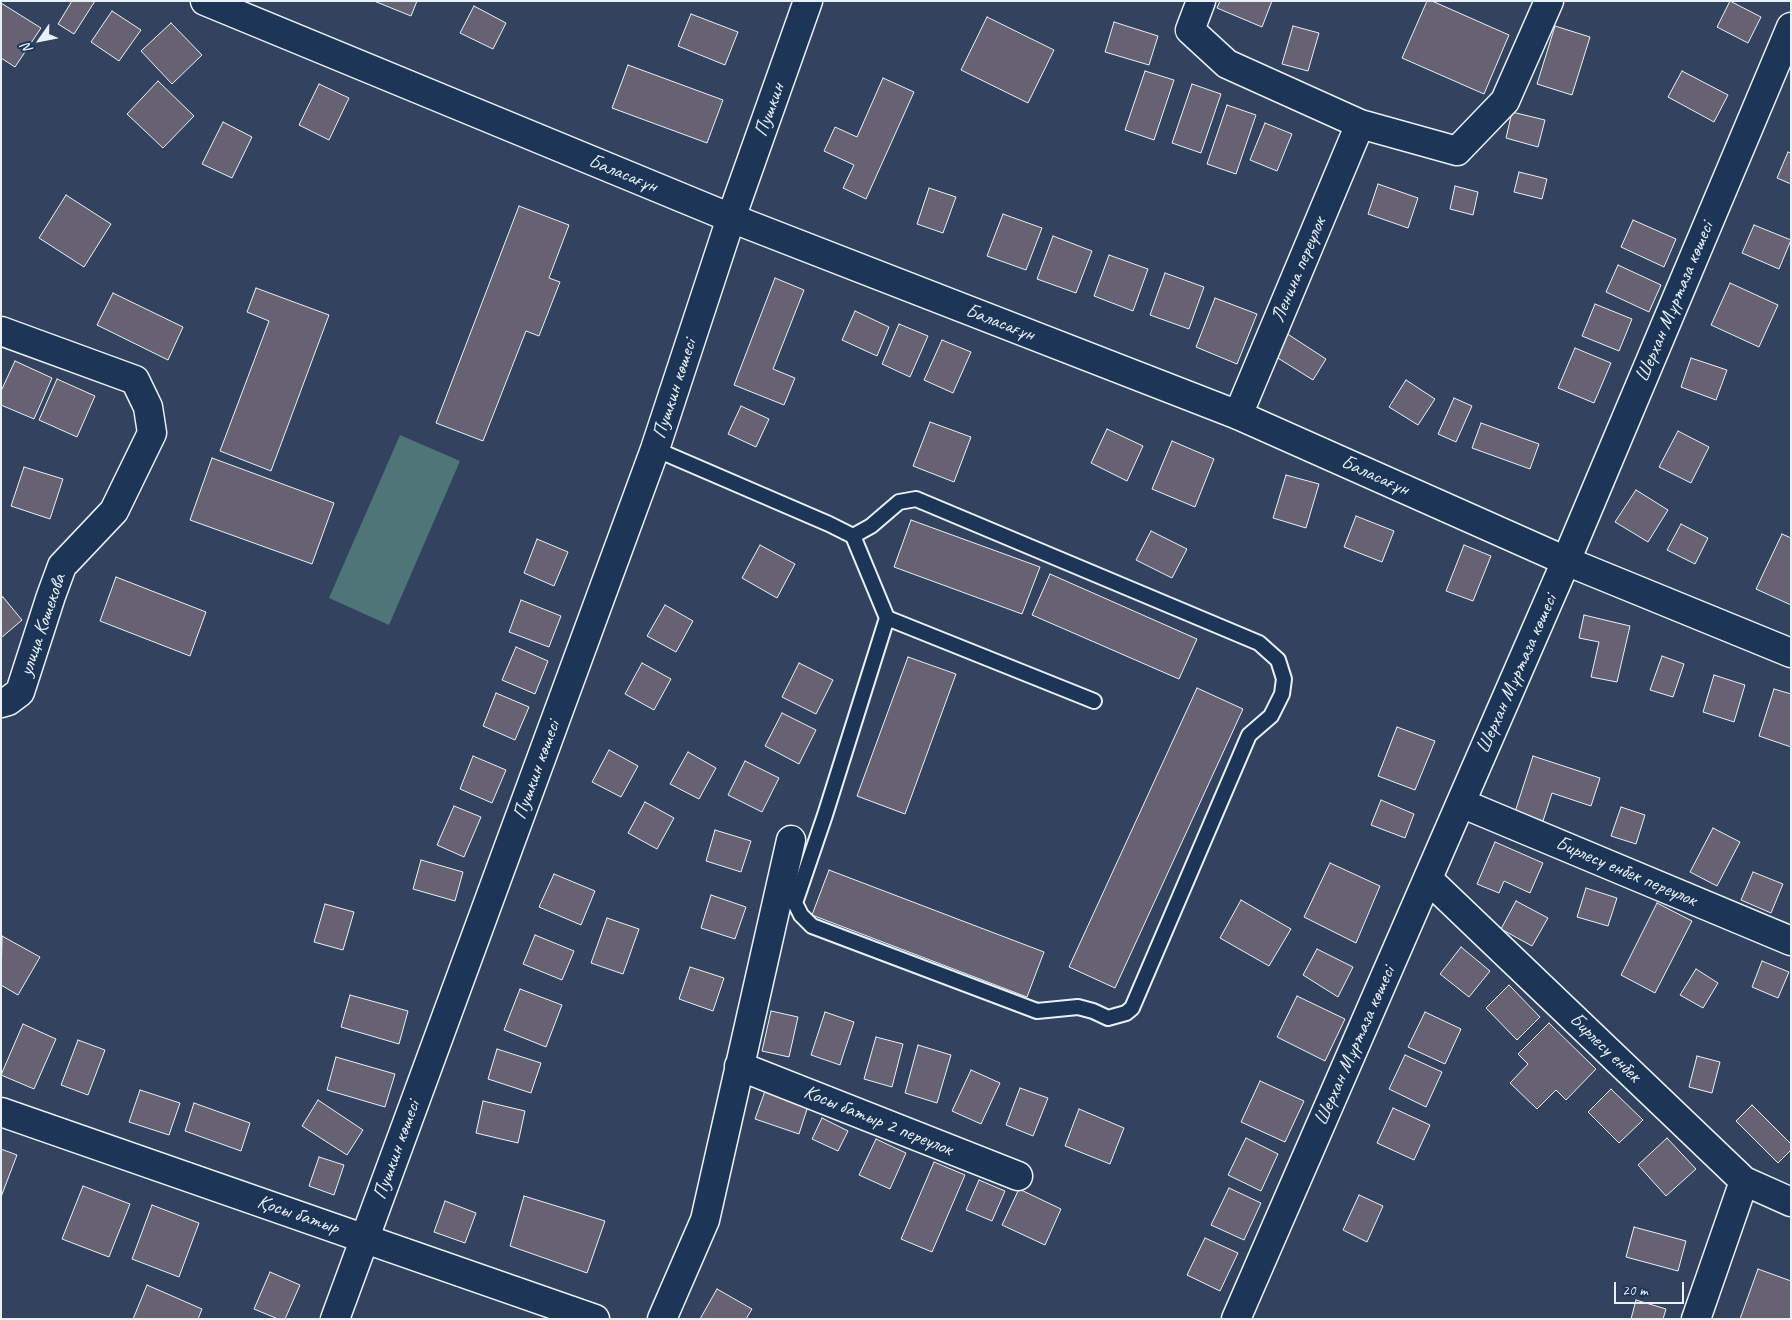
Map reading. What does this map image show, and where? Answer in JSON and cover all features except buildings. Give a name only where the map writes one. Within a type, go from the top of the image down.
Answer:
[{"type":"street","name":"Баласағұн","points":[[205,1],[731,218],[1238,416],[1566,561],[1791,654]]},
{"type":"street","name":"Пушкин","points":[[731,218],[808,1]]},
{"type":"street","points":[[1201,1],[1190,30],[1227,64],[1360,124],[1457,151],[1505,101],[1550,1]]},
{"type":"street","name":"Шерхан Мұртаза көшесі","points":[[1236,1319],[1566,561],[1791,27]]},
{"type":"street","name":"Ленина переулок","points":[[1238,416],[1360,124]]},
{"type":"street","name":"Пушкин көшесі","points":[[335,1319],[655,449],[731,218]]},
{"type":"street","name":"улица Кошекова","points":[[1,331],[135,380],[148,407],[152,433],[114,512],[62,566],[20,692],[8,702],[1,702]]},
{"type":"street","name":"Бирлесу енбек переулок","points":[[1461,803],[1791,941]]},
{"type":"street","points":[[662,1319],[704,1220],[791,840]]},
{"type":"street","name":"Бирлесу енбек","points":[[1428,879],[1744,1181],[1791,1202]]},
{"type":"street","name":"Косы батыр 2 переулок","points":[[739,1066],[1018,1176]]},
{"type":"street","name":"Қосы батыр","points":[[1,1112],[595,1319]]},
{"type":"street","points":[[1696,1319],[1744,1181]]},
{"type":"lane","points":[[655,449],[830,524],[853,536],[887,618],[825,815],[795,903],[801,915],[812,926],[1036,1011],[1078,1007],[1108,1018],[1126,1013],[1132,1008],[1249,735],[1271,716],[1282,694],[1284,679],[1278,660],[1259,642],[916,499],[899,502],[871,526],[853,536]]},
{"type":"lane","points":[[887,618],[1094,701]]},
{"type":"green space","points":[[400,435],[460,461],[389,625],[329,598]]}]
